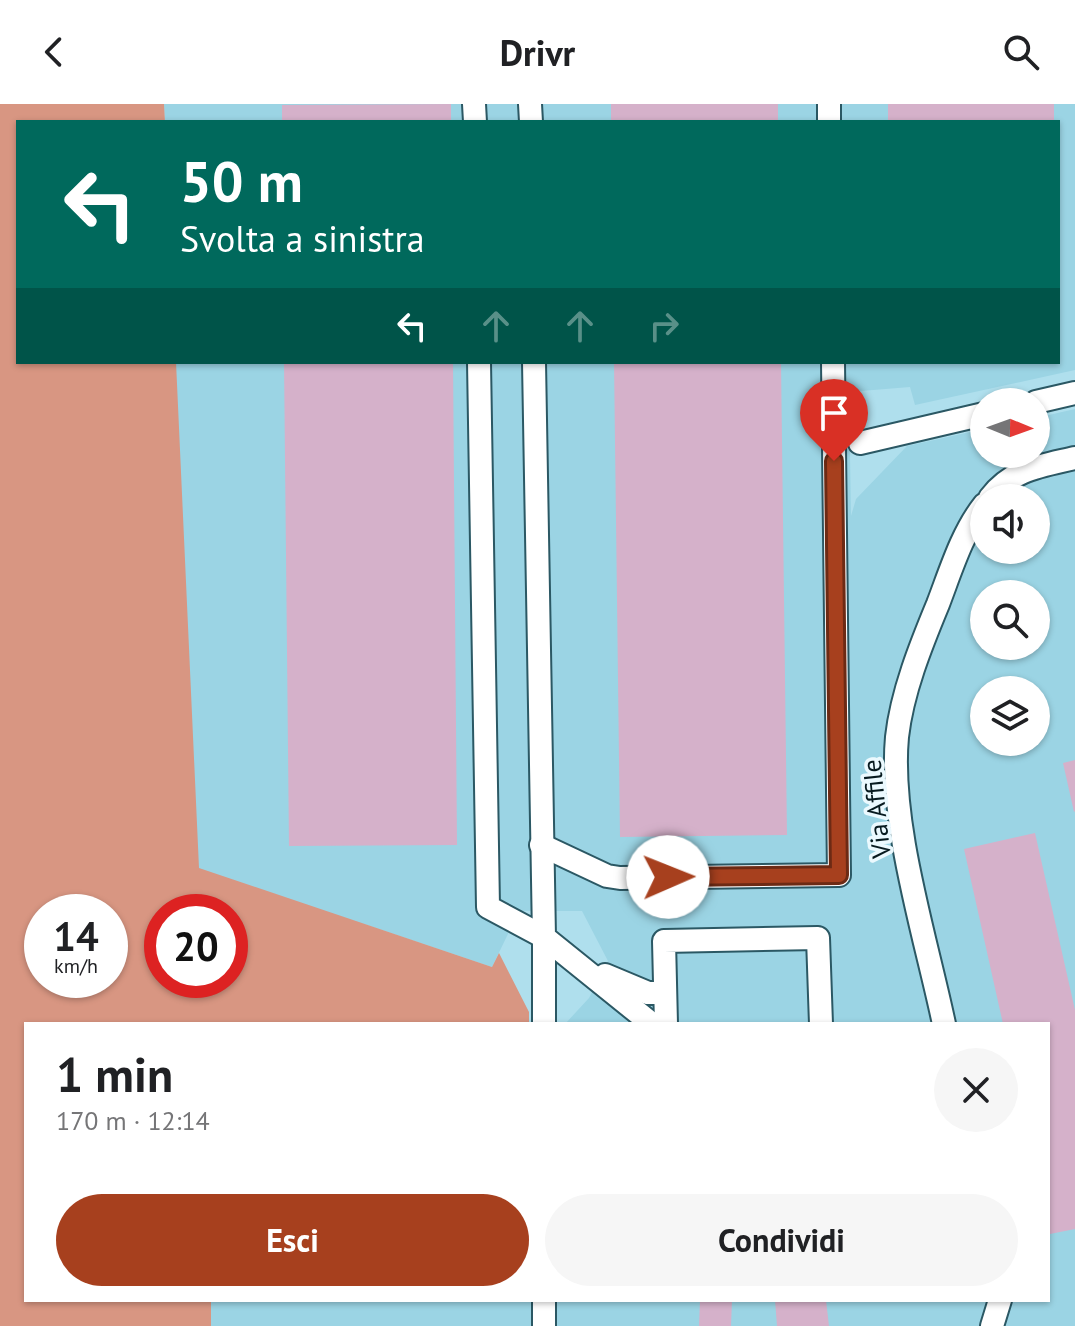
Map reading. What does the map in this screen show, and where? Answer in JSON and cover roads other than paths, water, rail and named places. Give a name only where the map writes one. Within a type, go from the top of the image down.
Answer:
[{"type":"street","points":[[479,364],[488,907],[544,937],[649,1022]]},
{"type":"street","points":[[534,364],[544,1022]]},
{"type":"street","points":[[541,845],[607,876],[620,878],[839,875],[833,364]]},
{"type":"street","points":[[1050,399],[1075,393]]},
{"type":"street","points":[[860,443],[970,417]]},
{"type":"street","points":[[1003,484],[1024,470],[1075,458]]},
{"type":"street","name":"Via Affile","points":[[944,1022],[902,828],[897,737],[903,705],[932,618],[970,529]]},
{"type":"street","points":[[666,1022],[664,941],[818,938],[821,1022]]},
{"type":"street","points":[[571,960],[648,993],[664,993]]},
{"type":"street","points":[[544,1302],[544,1326]]},
{"type":"street","points":[[992,1326],[999,1302]]}]
